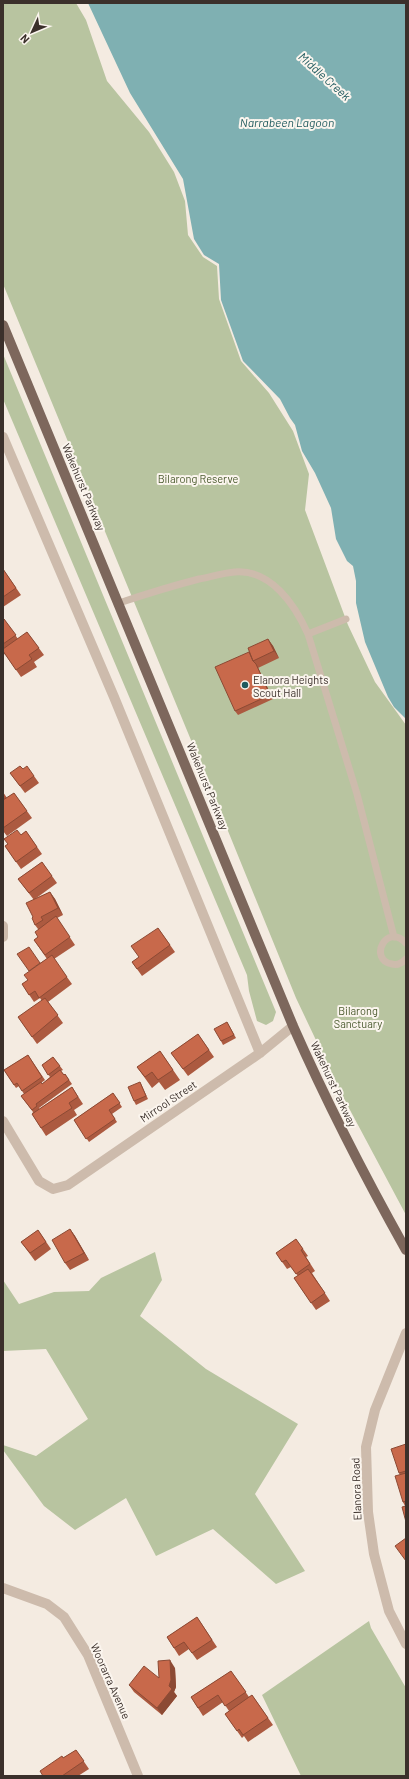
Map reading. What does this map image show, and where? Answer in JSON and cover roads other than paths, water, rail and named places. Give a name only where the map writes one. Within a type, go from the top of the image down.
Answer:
[{"type":"main road","name":"Wakehurst Parkway","points":[[3,325],[293,1026],[324,1096],[406,1250]]},
{"type":"street","points":[[3,437],[114,697],[260,1053]]},
{"type":"street","points":[[3,926],[3,937]]},
{"type":"street","name":"Mirrool Street","points":[[3,1121],[40,1181],[53,1189],[68,1185],[260,1053],[293,1026]]},
{"type":"street","name":"Elanora Road","points":[[406,1333],[375,1410],[366,1447],[368,1512],[374,1554],[389,1611],[406,1644]]},
{"type":"street","name":"Woorarra Avenue","points":[[3,1588],[47,1604],[64,1617],[88,1655],[138,1776]]},
{"type":"lane","points":[[119,603],[163,588],[212,576],[236,572],[249,573],[266,580],[284,594],[298,613],[308,634],[357,794],[394,937]]},
{"type":"lane","points":[[308,634],[346,620]]},
{"type":"lane","points":[[406,942],[403,939],[390,937],[383,943],[381,955],[386,962],[394,965],[406,959]]},
{"type":"water","name":"Narrabeen Lagoon","points":[[88,3],[406,3],[406,719],[394,707],[388,697],[365,642],[356,603],[356,581],[353,566],[347,561],[336,539],[331,508],[315,473],[302,451],[295,425],[280,399],[243,361],[221,300],[219,264],[204,255],[194,239],[183,179],[130,93]]},
{"type":"place","name":"Elanora Heights Scout Hall","points":[[245,685]]},
{"type":"water label","name":"Middle Creek","points":[[325,76]]},
{"type":"park label","name":"Bilarong Reserve","points":[[198,478]]},
{"type":"park label","name":"Bilarong Sanctuary","points":[[358,1016]]}]
